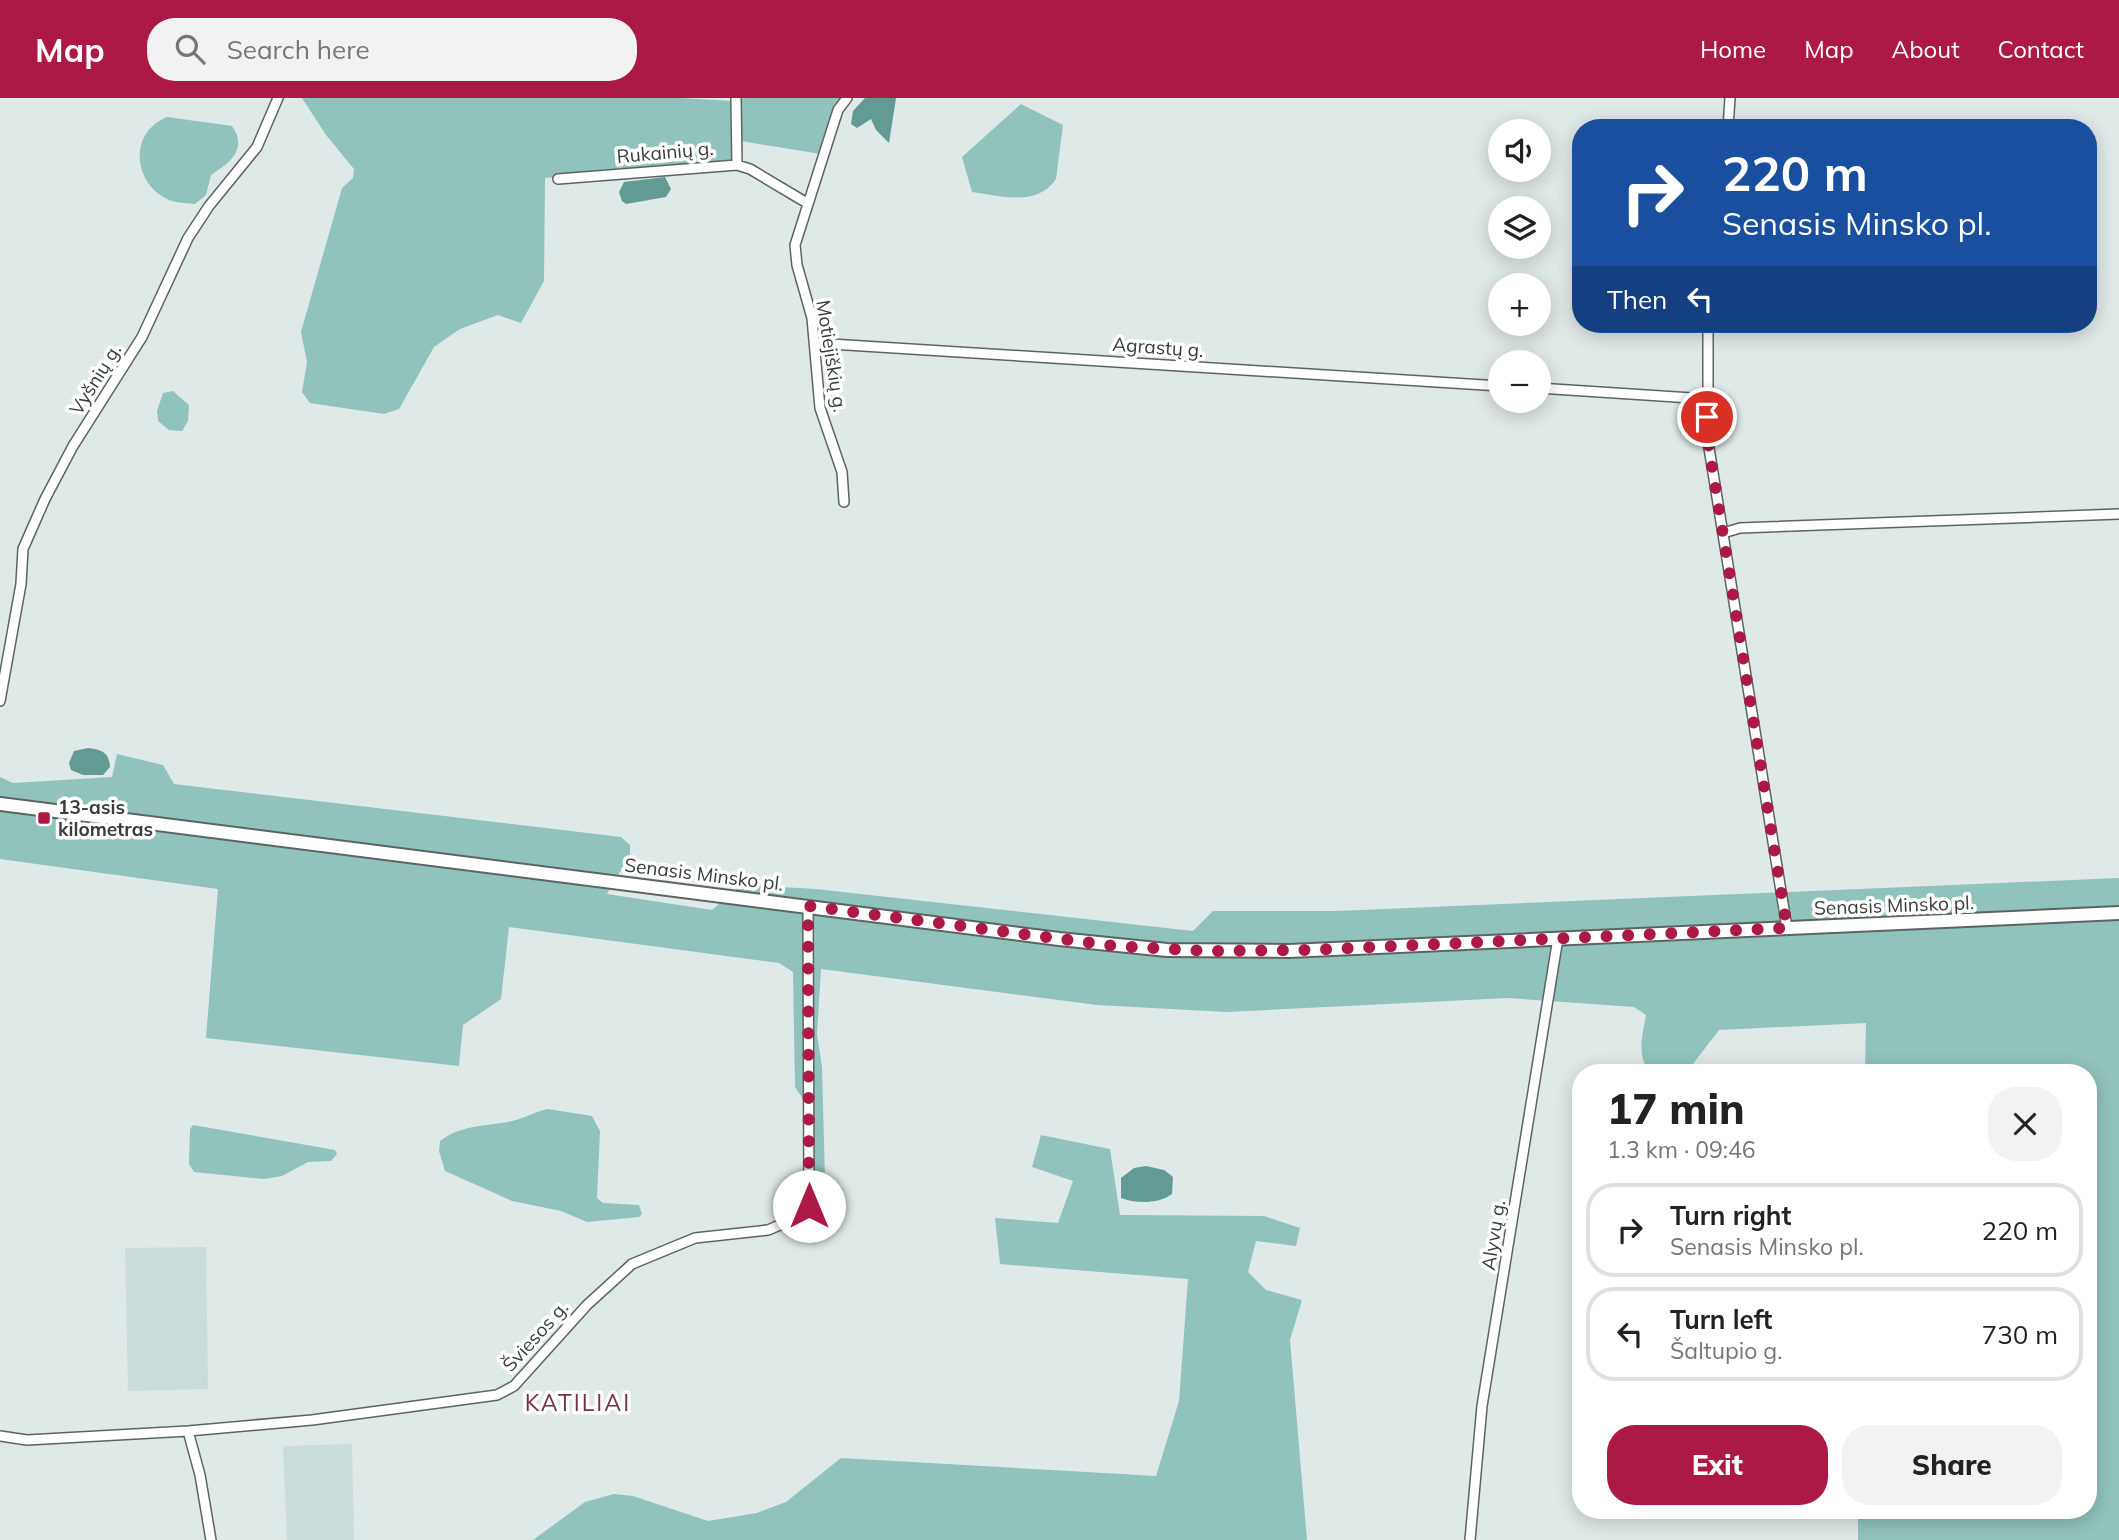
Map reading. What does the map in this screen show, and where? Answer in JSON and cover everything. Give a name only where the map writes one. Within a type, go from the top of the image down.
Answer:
[{"type":"main road","name":"Senasis Minsko pl.","points":[[0,804],[1059,939],[1167,950],[1289,951],[2119,913]]},
{"type":"street","name":"Vyšnių g.","points":[[0,701],[21,584],[23,549],[45,499],[73,446],[142,337],[188,238],[208,206],[257,146],[278,98]]},
{"type":"street","points":[[736,98],[737,165]]},
{"type":"street","name":"Motiejiškių g.","points":[[844,502],[842,472],[820,408],[814,344],[795,245],[838,110],[847,98]]},
{"type":"street","points":[[1729,119],[1730,98]]},
{"type":"street","name":"Rukainių g.","points":[[558,179],[737,165],[750,169],[807,203]]},
{"type":"street","points":[[1708,333],[1708,442],[1787,928]]},
{"type":"street","name":"Agrastų g.","points":[[814,344],[1488,385]]},
{"type":"street","points":[[1551,389],[1707,399]]},
{"type":"street","points":[[1723,533],[1740,528],[2119,514]]},
{"type":"street","name":"Šviesos g.","points":[[0,1436],[27,1440],[188,1431],[312,1420],[497,1395],[514,1386],[587,1305],[632,1264],[695,1238],[768,1230],[787,1223],[809,1206],[808,906]]},
{"type":"street","name":"Alyvų g.","points":[[1470,1540],[1482,1406],[1558,937]]},
{"type":"street","points":[[188,1431],[200,1475],[211,1540]]},
{"type":"shaded area","points":[[302,98],[679,98],[734,101],[734,160],[545,178],[544,281],[521,323],[498,315],[460,329],[434,347],[399,409],[384,414],[310,403],[302,392],[307,362],[301,332],[342,188],[353,178],[354,169],[326,135]]},
{"type":"shaded area","points":[[738,98],[843,98],[821,154],[741,141]]},
{"type":"shaded area","points":[[865,98],[896,98],[889,143],[876,130],[871,119],[857,128],[851,124],[853,111]]},
{"type":"shaded area","points":[[1021,104],[1063,125],[1056,179],[1039,193],[1018,198],[972,192],[962,157]]},
{"type":"shaded area","points":[[167,117],[232,126],[236,134],[238,142],[235,155],[211,175],[206,195],[195,204],[172,201],[159,194],[149,184],[143,172],[140,160],[145,135]]},
{"type":"shaded area","points":[[665,177],[671,189],[666,197],[626,204],[622,201],[619,192],[624,182]]},
{"type":"shaded area","points":[[173,391],[189,405],[188,421],[182,431],[169,430],[158,421],[157,411],[163,393]]},
{"type":"shaded area","points":[[88,748],[101,751],[108,758],[110,767],[103,775],[83,775],[71,770],[69,763],[74,751]]},
{"type":"shaded area","points":[[117,754],[163,765],[174,784],[621,837],[630,845],[630,855],[607,894],[712,910],[741,885],[816,889],[1193,931],[1213,911],[1337,911],[2119,878],[2119,1540],[1858,1540],[1858,1519],[2097,1519],[2097,1064],[1865,1064],[1866,1023],[1719,1030],[1693,1064],[1645,1064],[1642,1038],[1646,1015],[1634,1007],[1508,998],[1227,1012],[1097,1005],[821,969],[817,1034],[822,1067],[825,1180],[820,1193],[815,1190],[811,1111],[795,1087],[793,972],[779,963],[509,927],[501,999],[463,1025],[459,1066],[206,1038],[218,889],[0,859],[0,777],[13,783],[112,777]]},
{"type":"shaded area","points":[[548,1109],[592,1116],[600,1131],[597,1198],[603,1203],[639,1205],[642,1214],[639,1217],[587,1222],[561,1211],[512,1201],[445,1171],[439,1151],[440,1141],[449,1135],[467,1128],[516,1120]]},
{"type":"shaded area","points":[[193,1125],[335,1150],[337,1154],[331,1161],[308,1162],[282,1176],[264,1179],[194,1172],[189,1164],[190,1129]]},
{"type":"shaded area","points":[[1041,1135],[1110,1149],[1120,1215],[1264,1216],[1300,1228],[1296,1246],[1256,1241],[1248,1272],[1266,1290],[1302,1300],[1290,1340],[1307,1540],[533,1540],[585,1502],[614,1494],[633,1496],[708,1521],[757,1513],[786,1502],[841,1458],[1156,1476],[1179,1401],[1188,1279],[1000,1264],[995,1218],[1058,1223],[1073,1181],[1032,1167]]},
{"type":"shaded area","points":[[1146,1166],[1164,1170],[1173,1177],[1172,1194],[1147,1202],[1121,1198],[1121,1178],[1134,1168]]},
{"type":"shaded area","points":[[206,1247],[208,1389],[128,1391],[125,1248]]},
{"type":"shaded area","points":[[352,1444],[354,1540],[287,1540],[283,1446]]},
{"type":"place","name":"13-asis kilometras","points":[[44,818]]},
{"type":"district","name":"KATILIAI","points":[[578,1402]]},
{"type":"route","points":[[809,1206],[808,906],[1115,946],[1208,951],[1289,951],[1787,928],[1708,442],[1707,417]]}]
